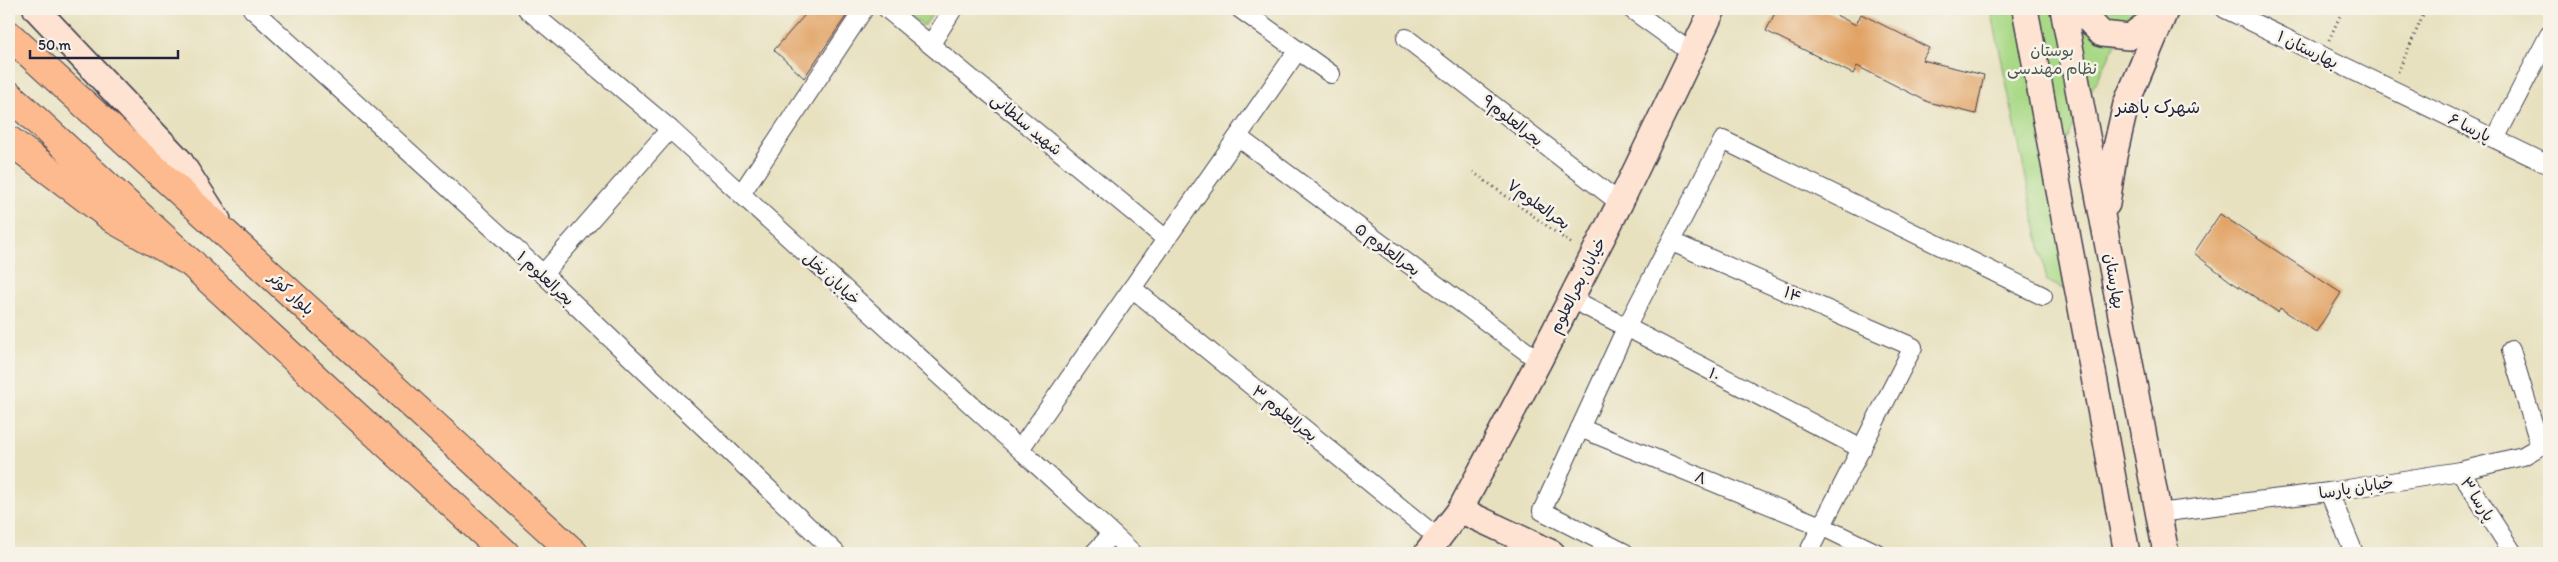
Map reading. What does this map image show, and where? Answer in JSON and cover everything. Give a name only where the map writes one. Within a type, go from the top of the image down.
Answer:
[{"type":"main road","name":"بلوار کوثر","points":[[9,35],[574,553]]},
{"type":"main road","points":[[9,95],[505,553]]},
{"type":"main road","points":[[9,140],[116,221],[193,264]]},
{"type":"street","points":[[36,9],[180,161],[226,232]]},
{"type":"street","name":"بحرالعلوم ۱","points":[[252,9],[542,274],[836,553]]},
{"type":"street","name":"خیابان نخل","points":[[526,9],[670,129],[1133,553]]},
{"type":"street","points":[[741,194],[864,9]]},
{"type":"street","name":"شهید سلطانی","points":[[887,9],[1166,239]]},
{"type":"street","points":[[931,44],[954,9]]},
{"type":"street","points":[[1240,9],[1331,74]]},
{"type":"street","points":[[1631,9],[1692,53]]},
{"type":"street","name":"خیابان بحرالعلوم","points":[[1433,546],[1460,510],[1539,361],[1590,257],[1620,203],[1713,9]]},
{"type":"street","points":[[2025,9],[2127,553]]},
{"type":"street","name":"بهارستان","points":[[2063,9],[2105,222],[2166,553]]},
{"type":"street","points":[[2078,9],[2102,34],[2129,37],[2165,11]]},
{"type":"street","name":"بهارستان ۱","points":[[2225,9],[2391,88]]},
{"type":"street","points":[[2105,222],[2114,156],[2126,104],[2165,11]]},
{"type":"street","points":[[2495,139],[2549,35]]},
{"type":"street","name":"بحرالعلوم۹","points":[[1406,38],[1620,203]]},
{"type":"street","points":[[1020,449],[1298,50]]},
{"type":"street","name":"پارسا ۶","points":[[2391,88],[2549,165]]},
{"type":"street","points":[[542,274],[670,129]]},
{"type":"street","name":"بحرالعلوم ۵","points":[[1238,137],[1539,361]]},
{"type":"street","points":[[1625,553],[1542,511],[1626,328],[1723,140],[2043,296]]},
{"type":"street","name":"۱۴","points":[[1672,242],[1914,347],[1862,449]]},
{"type":"street","name":"بحرالعلوم ۳","points":[[1132,288],[1433,546]]},
{"type":"street","name":"۱۰","points":[[1570,298],[1862,449]]},
{"type":"street","points":[[2511,350],[2545,443]]},
{"type":"street","name":"۸","points":[[1580,428],[1821,526],[1877,553]]},
{"type":"street","name":"خیابان پارسا","points":[[2158,513],[2329,492],[2460,471],[2523,456],[2545,443]]},
{"type":"street","points":[[1808,553],[1862,449]]},
{"type":"street","name":"پارسا ۳","points":[[2460,471],[2513,553]]},
{"type":"street","points":[[2329,492],[2354,553]]},
{"type":"street","points":[[1460,510],[1552,553]]},
{"type":"street","points":[[1094,553],[1112,534]]},
{"type":"path","points":[[2322,56],[2343,9]]},
{"type":"path","points":[[2391,88],[2426,9]]},
{"type":"path","name":"بحرالعلوم۷","points":[[1473,172],[1590,257]]},
{"type":"green space","points":[[904,9],[936,9],[924,26]]},
{"type":"green space","name":"بوستان نظام مهندسی","points":[[1991,9],[2134,9],[2054,162],[2077,296],[2047,281]]},
{"type":"building","points":[[810,9],[851,9],[804,78],[774,50]]},
{"type":"building","points":[[1777,9],[1824,9],[1856,25],[1861,14],[1929,48],[1922,60],[1984,75],[1976,114],[1928,102],[1857,66],[1853,74],[1766,31]]},
{"type":"building","points":[[2220,214],[2341,293],[2316,332],[2280,308],[2278,312],[2230,281],[2194,253]]},
{"type":"district","name":"شهرک باهنر","points":[[2158,107]]}]
